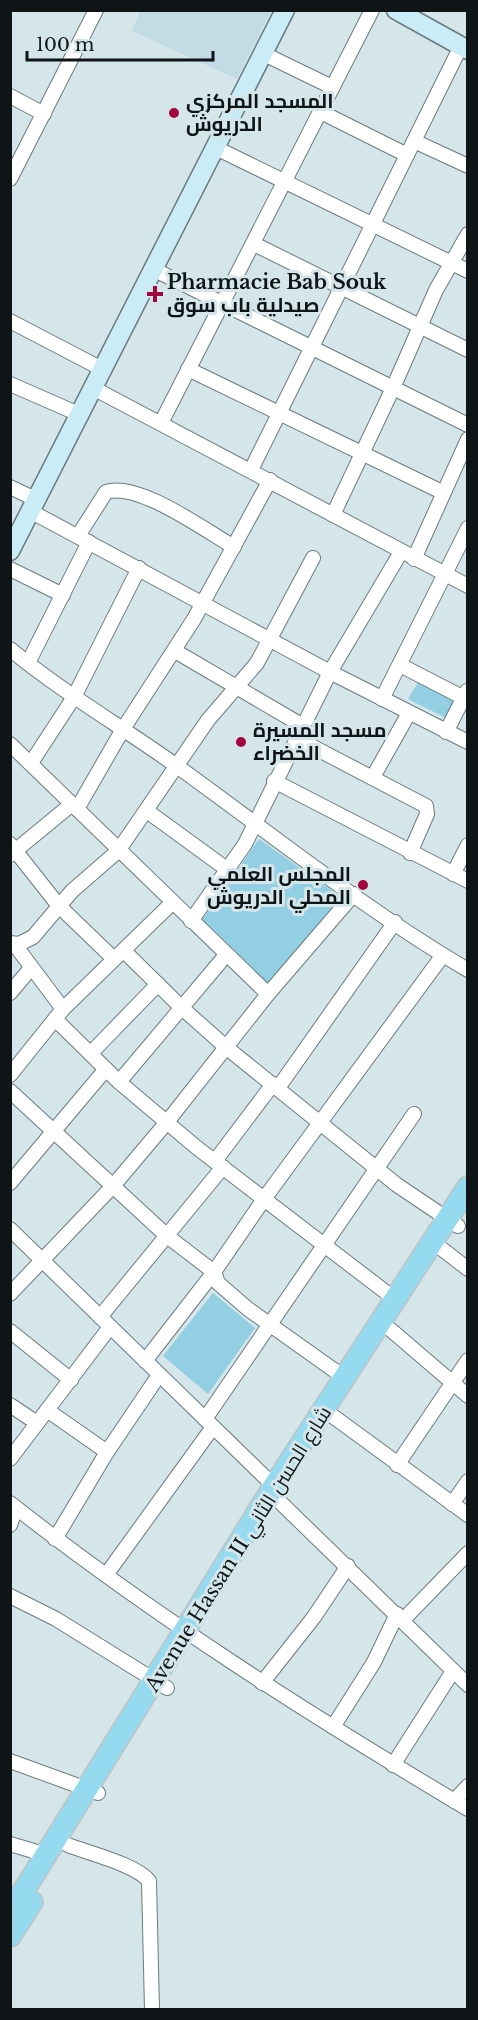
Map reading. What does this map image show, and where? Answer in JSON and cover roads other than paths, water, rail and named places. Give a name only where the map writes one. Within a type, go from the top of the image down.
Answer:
[{"type":"main road","name":"Avenue Hassan II شارع الحسن الثاني","points":[[277,1494],[334,1417],[442,1249],[458,1219],[468,1187]]},
{"type":"main road","name":"Avenue Hassan II شارع الحسن الثاني","points":[[12,1925],[47,1855],[93,1790],[162,1684],[345,1378],[396,1300],[458,1219]]},
{"type":"main road","name":"Avenue Hassan II شارع الحسن الثاني","points":[[12,1925],[68,1845],[93,1790]]},
{"type":"street","points":[[10,179],[96,10]]},
{"type":"street","points":[[10,551],[35,506],[285,10]]},
{"type":"street","points":[[161,423],[372,10]]},
{"type":"street","points":[[251,470],[339,288],[464,48],[396,10]]},
{"type":"street","points":[[262,53],[332,87]]},
{"type":"street","points":[[10,96],[44,114]]},
{"type":"street","points":[[321,112],[407,155]]},
{"type":"street","points":[[414,141],[468,166]]},
{"type":"street","points":[[216,148],[468,271]]},
{"type":"street","points":[[333,515],[450,262],[468,234]]},
{"type":"street","points":[[254,244],[468,350]]},
{"type":"street","points":[[154,270],[468,425]]},
{"type":"street","points":[[10,321],[104,370]]},
{"type":"street","points":[[188,369],[442,492]]},
{"type":"street","points":[[10,384],[81,415]]},
{"type":"street","points":[[93,388],[468,586]]},
{"type":"street","points":[[414,559],[442,492],[468,439]]},
{"type":"street","points":[[270,480],[175,651],[74,806],[12,850],[59,906],[158,984],[227,1048],[376,1168],[458,1219]]},
{"type":"street","points":[[10,487],[84,539],[330,672],[468,742]]},
{"type":"street","points":[[28,663],[63,595],[84,539],[106,492],[125,490],[161,505],[234,547]]},
{"type":"street","points":[[382,699],[468,528]]},
{"type":"street","points":[[191,921],[228,870],[255,825],[274,781],[330,672],[401,552]]},
{"type":"street","points":[[314,558],[272,639],[237,688],[208,720],[175,765],[147,812],[118,851],[59,906],[43,929],[25,942],[13,944],[31,968],[59,1014],[91,1053],[119,1082],[219,1164],[396,1300]]},
{"type":"street","points":[[31,763],[74,697],[139,568]]},
{"type":"street","points":[[10,569],[63,595]]},
{"type":"street","points":[[175,651],[237,688],[300,732],[427,809],[410,853]]},
{"type":"street","points":[[12,654],[175,765],[255,825],[354,894],[468,970]]},
{"type":"street","points":[[400,665],[466,694],[446,732]]},
{"type":"street","points":[[373,777],[409,713]]},
{"type":"street","points":[[13,750],[31,763],[118,851],[268,994]]},
{"type":"street","points":[[274,781],[468,881]]},
{"type":"street","points":[[147,812],[228,870]]},
{"type":"street","points":[[453,874],[468,845]]},
{"type":"street","points":[[10,1294],[112,1186],[167,1122],[268,994],[354,894]]},
{"type":"street","points":[[10,1075],[59,1014],[173,902]]},
{"type":"street","points":[[10,1460],[71,1380],[105,1322],[166,1236],[395,922]]},
{"type":"street","points":[[119,1082],[226,955]]},
{"type":"street","points":[[145,1360],[214,1272],[264,1199],[322,1124],[443,955]]},
{"type":"street","points":[[10,993],[31,968]]},
{"type":"street","points":[[91,1053],[158,984]]},
{"type":"street","points":[[10,1183],[106,1069]]},
{"type":"street","points":[[10,1091],[166,1236],[214,1272],[218,1283],[345,1378]]},
{"type":"street","points":[[106,1575],[209,1423],[270,1324],[414,1114]]},
{"type":"street","points":[[10,1229],[209,1423],[467,1684]]},
{"type":"street","points":[[442,1249],[468,1269]]},
{"type":"street","points":[[391,1330],[468,1396]]},
{"type":"street","points":[[10,1331],[71,1380]]},
{"type":"street","points":[[397,1465],[468,1360]]},
{"type":"street","points":[[55,1539],[107,1452],[159,1375]]},
{"type":"street","points":[[10,1405],[37,1424]]},
{"type":"street","points":[[47,1410],[107,1452]]},
{"type":"street","points":[[334,1417],[468,1515]]},
{"type":"street","points":[[452,1504],[468,1481]]},
{"type":"street","points":[[10,1525],[13,1506],[190,1636],[393,1765],[468,1809]]},
{"type":"street","points":[[333,1726],[400,1617],[464,1563]]},
{"type":"street","points":[[262,1683],[314,1617],[348,1566]]},
{"type":"street","points":[[10,1596],[56,1619],[162,1684]]},
{"type":"street","points":[[393,1765],[453,1671]]},
{"type":"street","points":[[10,1761],[93,1790]]},
{"type":"street","points":[[454,1801],[468,1786]]},
{"type":"street","points":[[10,1844],[47,1855]]},
{"type":"street","points":[[68,1845],[145,1875],[149,1881],[152,2010]]},
{"type":"place","name":"المسجد المركزي الدريوش","points":[[174,113]]},
{"type":"place","name":"Pharmacie Bab Souk صيدلية باب سوق","points":[[155,294]]},
{"type":"place","name":"مسجد المسيرة الخضراء","points":[[241,742]]},
{"type":"place","name":"المجلس العلمي المحلي الدريوش","points":[[363,885]]}]
